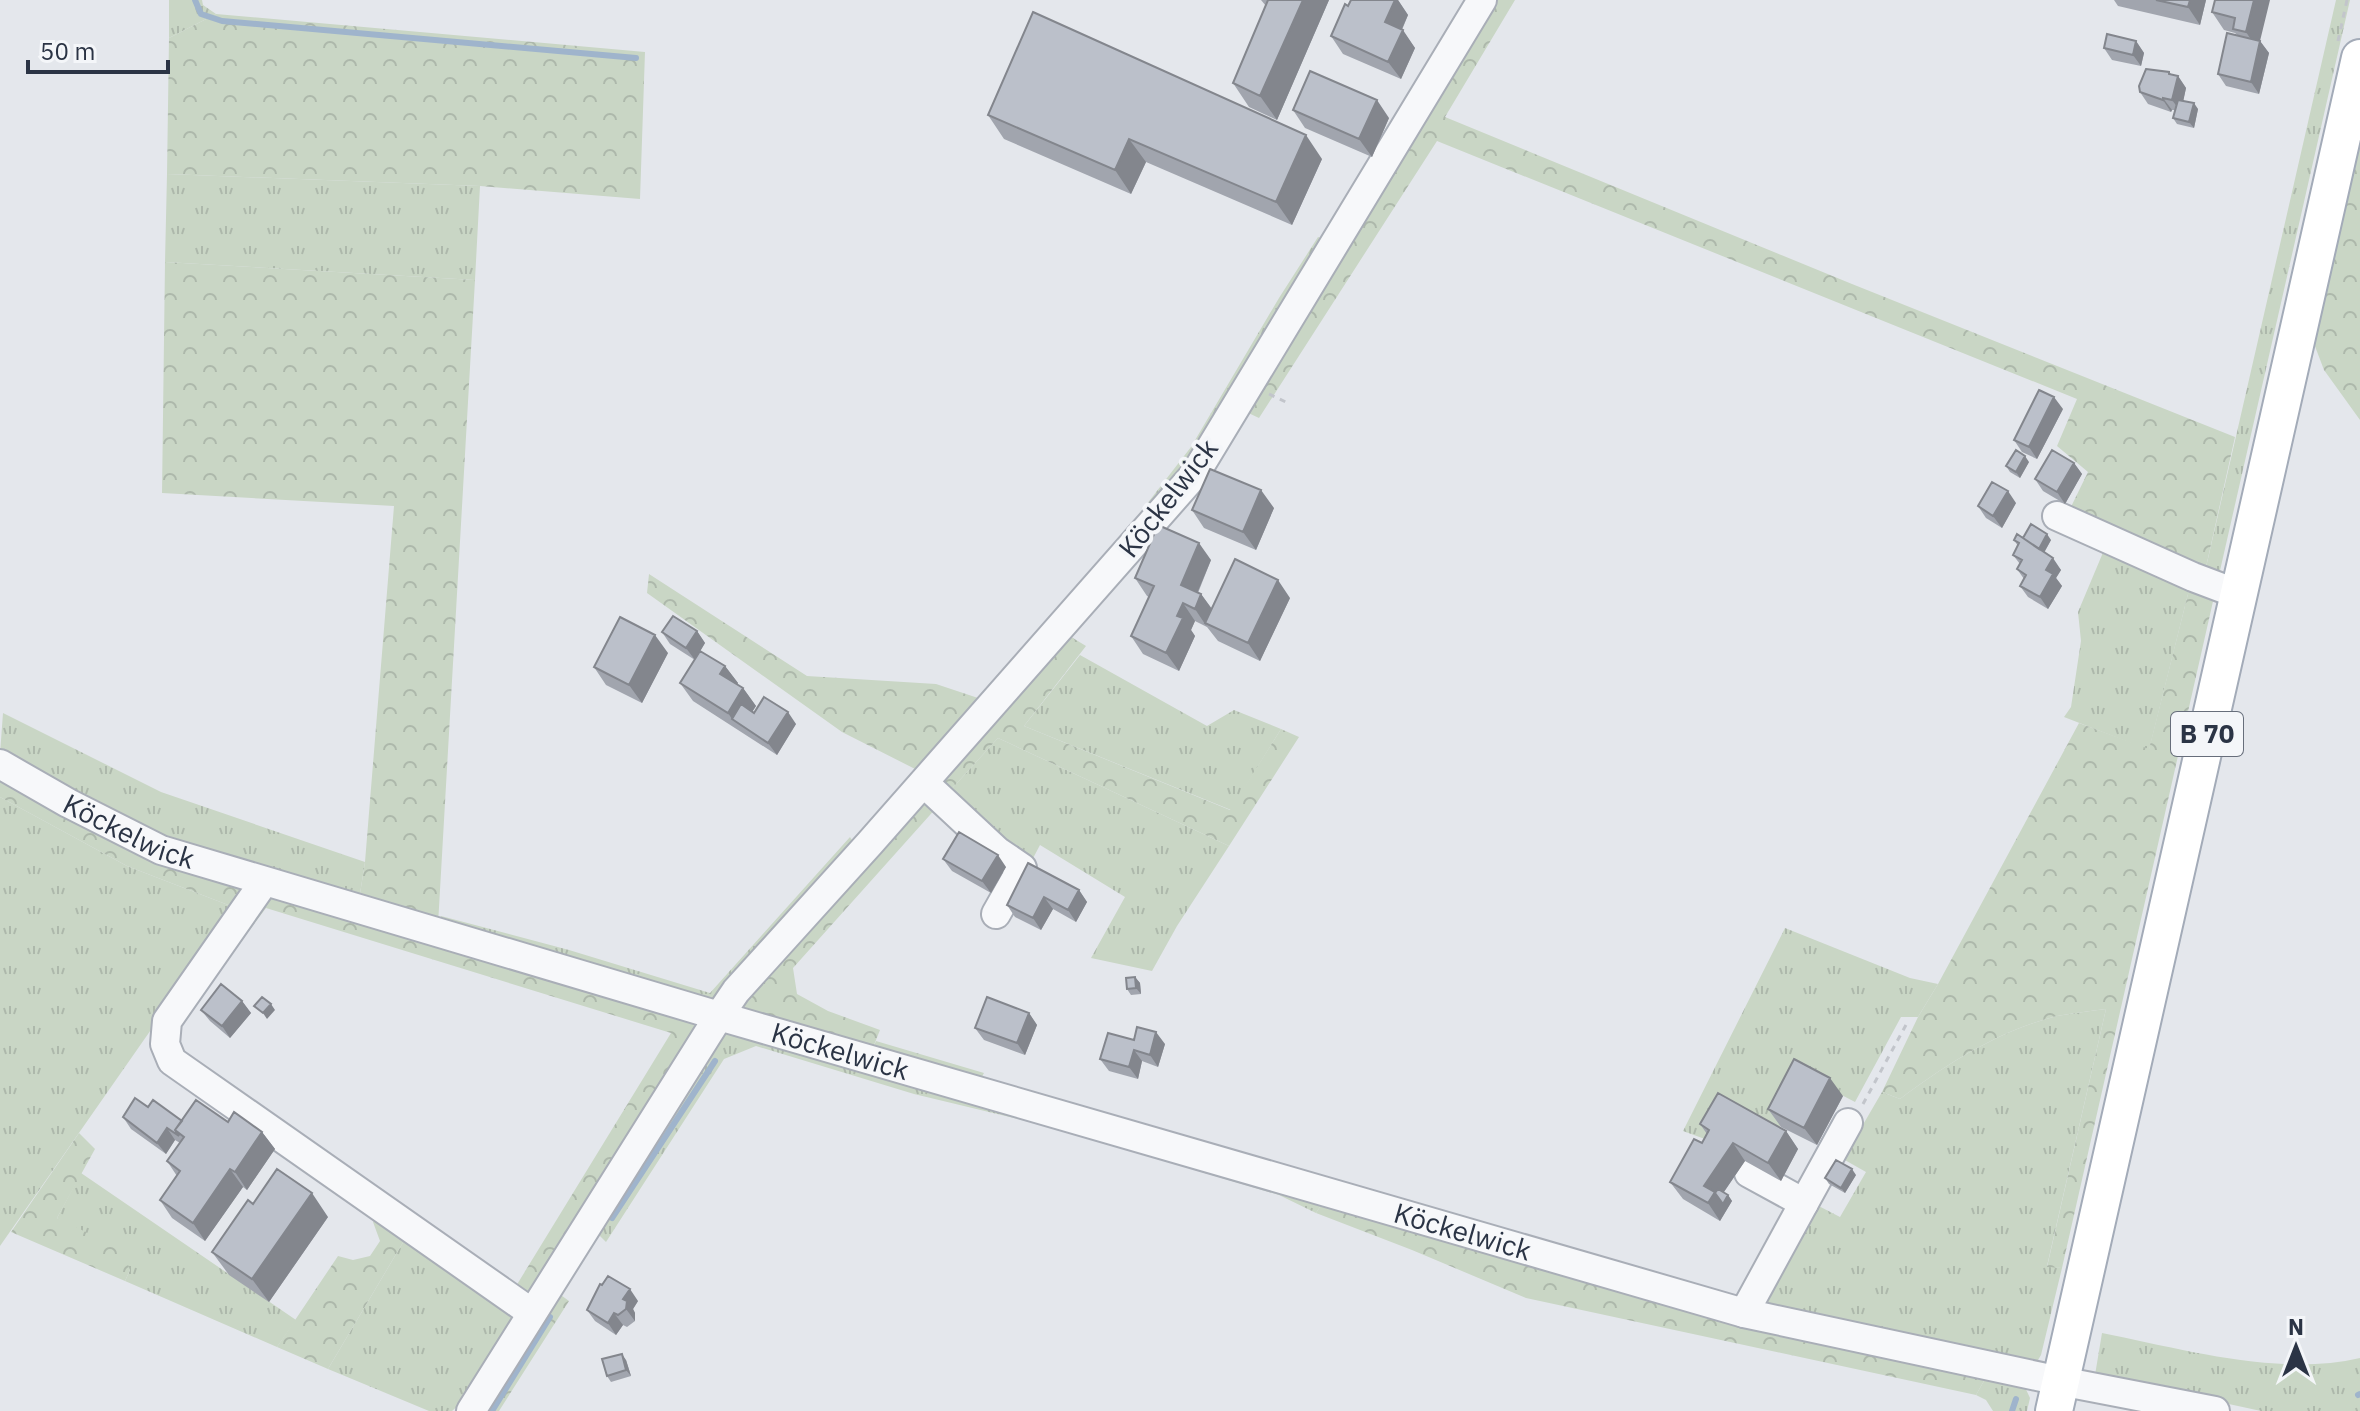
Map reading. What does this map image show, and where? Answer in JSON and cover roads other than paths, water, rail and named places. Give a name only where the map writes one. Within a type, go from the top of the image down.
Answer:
[{"type":"main road","name":"B 70","points":[[2057,1396],[2360,58]]},
{"type":"street","name":"Köckelwick","points":[[471,1411],[736,991],[924,783],[1195,474],[1482,0]]},
{"type":"street","points":[[2057,516],[2238,594]]},
{"type":"street","name":"Köckelwick","points":[[0,764],[161,850],[719,1016],[1744,1313],[2057,1396],[2208,1410]]},
{"type":"street","points":[[924,783],[997,851],[1022,868],[996,914]]},
{"type":"street","points":[[264,882],[167,1021],[165,1044],[172,1061],[532,1313]]},
{"type":"street","points":[[1744,1313],[1848,1123]]},
{"type":"street","points":[[1749,1173],[1804,1203]]},
{"type":"waterway","points":[[195,0],[201,14],[222,21],[636,58]]},
{"type":"waterway","points":[[612,1218],[715,1061]]},
{"type":"waterway","points":[[492,1411],[550,1317]]},
{"type":"waterway","points":[[2012,1411],[2016,1399]]}]
